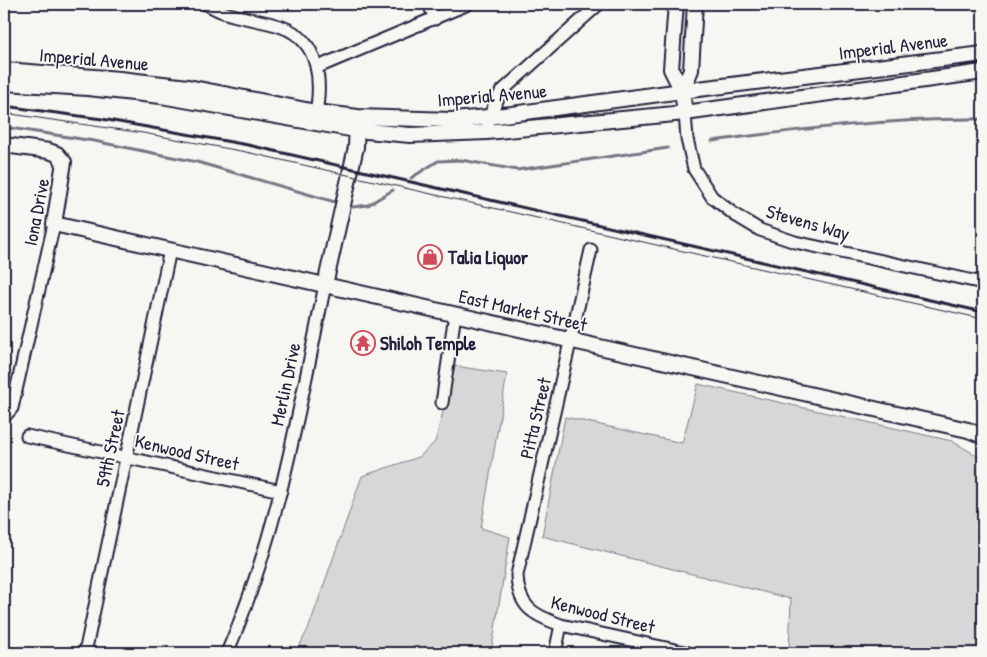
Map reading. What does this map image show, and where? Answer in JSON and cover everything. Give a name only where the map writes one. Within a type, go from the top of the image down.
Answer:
[{"type":"main road","points":[[676,4],[671,69],[682,91]]},
{"type":"main road","points":[[682,91],[691,70],[696,4]]},
{"type":"main road","name":"Imperial Avenue","points":[[357,124],[489,117],[983,54]]},
{"type":"main road","name":"Imperial Avenue","points":[[4,70],[120,79],[188,87],[315,117]]},
{"type":"main road","name":"Imperial Avenue","points":[[4,83],[88,88],[161,96],[315,117],[410,135],[486,132],[684,113],[983,72]]},
{"type":"main road","name":"Stevens Way","points":[[682,91],[684,113]]},
{"type":"main road","name":"Merlin Drive","points":[[326,285],[356,147],[357,124]]},
{"type":"main road","name":"Iona Drive","points":[[4,145],[34,150],[49,150],[57,154],[64,162],[54,224]]},
{"type":"main road","name":"East Market Street","points":[[54,224],[968,430],[983,436]]},
{"type":"street","points":[[206,4],[223,12],[277,25],[293,32],[305,43],[311,50],[318,67],[319,80],[315,117]]},
{"type":"street","points":[[429,4],[435,19]]},
{"type":"street","points":[[318,67],[468,4]]},
{"type":"street","points":[[486,132],[489,117],[501,92],[599,4]]},
{"type":"street","name":"Stevens Way","points":[[684,113],[687,139],[694,169],[712,197],[760,230],[795,242],[983,283]]},
{"type":"street","name":"Iona Drive","points":[[4,417],[12,408],[54,224]]},
{"type":"street","name":"59th Street","points":[[85,653],[170,250]]},
{"type":"street","name":"Pitta Street","points":[[519,593],[517,575],[591,250]]},
{"type":"street","name":"Merlin Drive","points":[[227,653],[245,611],[263,558],[282,491],[326,285]]},
{"type":"street","points":[[442,403],[455,314]]},
{"type":"street","name":"Kenwood Street","points":[[27,436],[282,491]]},
{"type":"street","name":"Kenwood Street","points":[[519,593],[532,612],[541,618],[561,625],[683,653]]},
{"type":"street","points":[[555,653],[561,625]]},
{"type":"shaded area","points":[[455,366],[507,374],[481,528],[510,537],[491,653],[296,653],[309,627],[362,476],[419,457],[435,442]]},
{"type":"shaded area","points":[[698,384],[952,441],[983,459],[983,653],[789,653],[791,599],[542,536],[565,417],[682,443]]},
{"type":"waterway","points":[[712,141],[881,122],[983,119]]},
{"type":"waterway","points":[[4,127],[94,141],[197,162],[335,202]]},
{"type":"waterway","points":[[411,178],[438,161],[461,160],[517,170],[668,148]]},
{"type":"waterway","points":[[353,207],[368,205],[393,190]]},
{"type":"tram line","points":[[4,113],[143,133],[246,152],[983,319]]},
{"type":"railway","points":[[4,106],[102,119],[248,145],[983,312]]},
{"type":"place","name":"Talia Liquor","points":[[430,257]]},
{"type":"place","name":"Shiloh Temple","points":[[363,343]]}]
